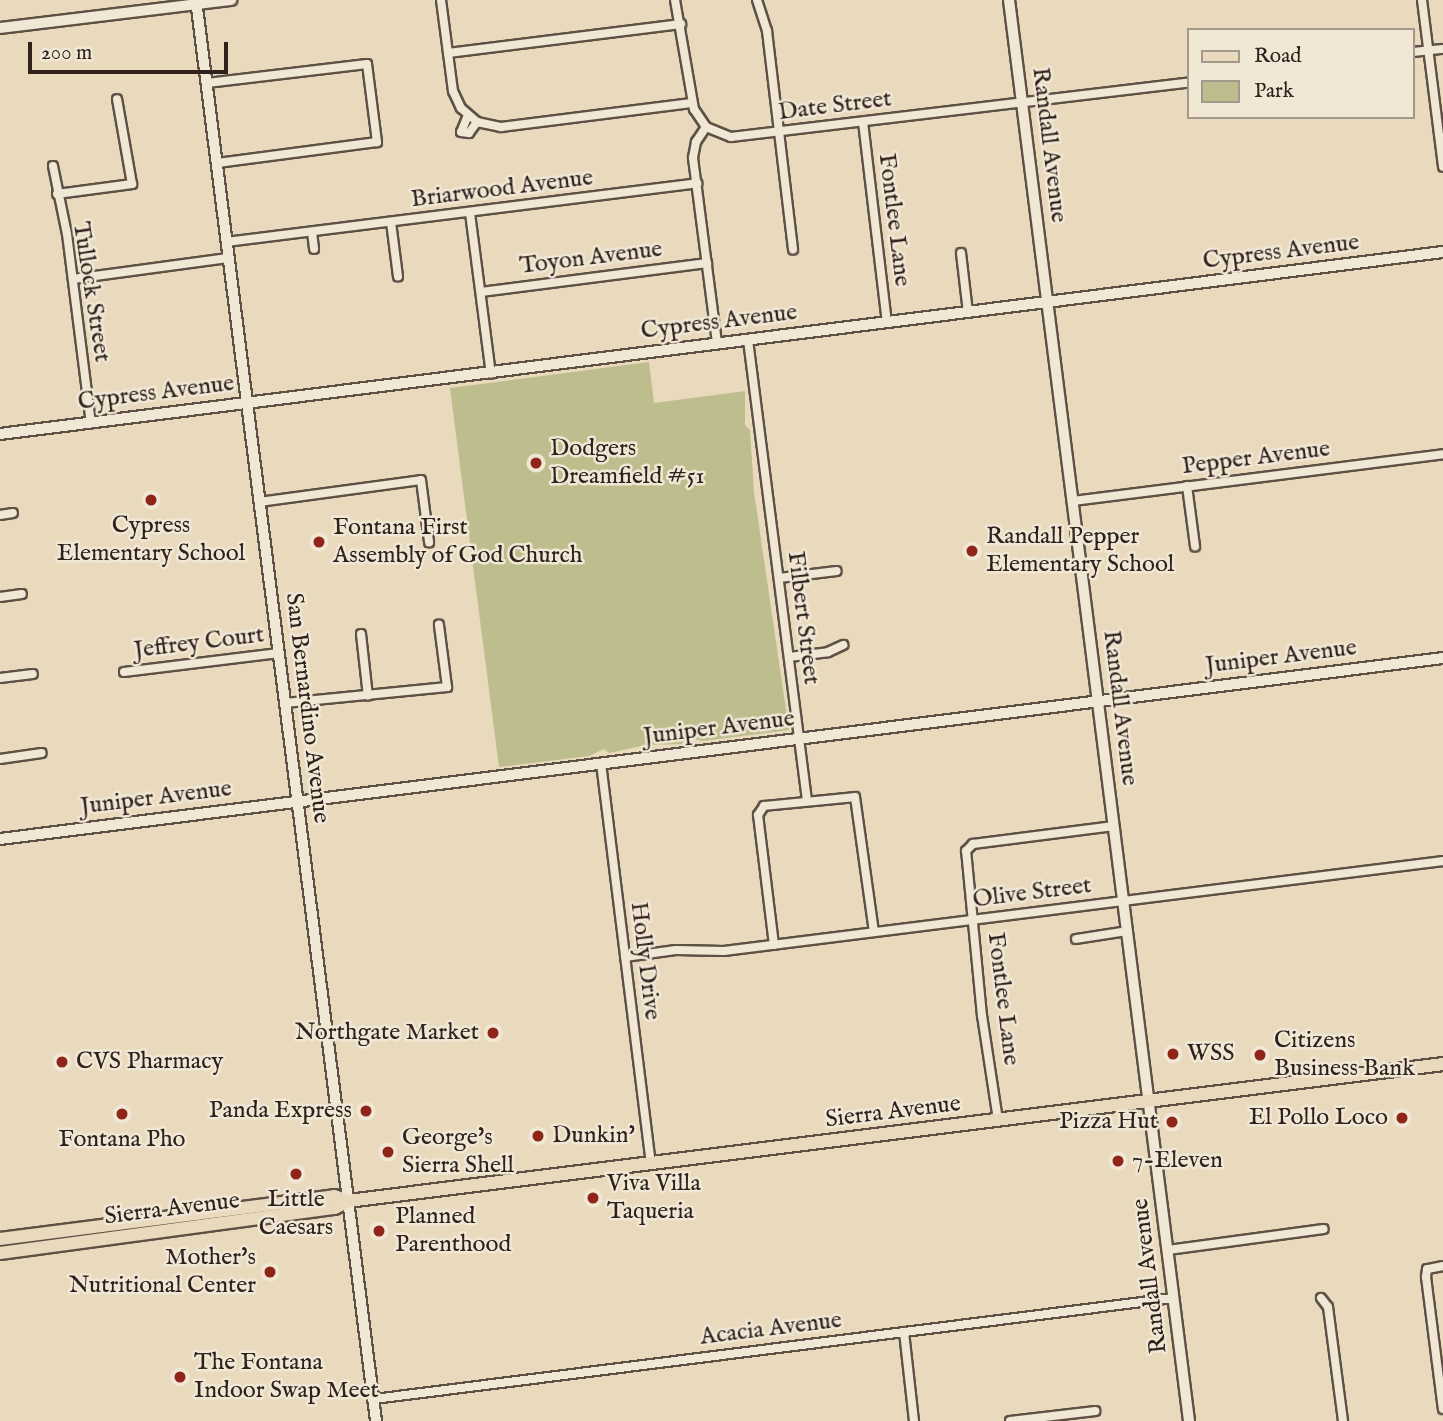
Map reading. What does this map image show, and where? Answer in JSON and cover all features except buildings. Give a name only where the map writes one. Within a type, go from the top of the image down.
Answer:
[{"type":"main road","name":"Sierra Avenue","points":[[0,1252],[335,1209],[348,1201],[1443,1064]]},
{"type":"main road","name":"Sierra Avenue","points":[[0,1239],[334,1196],[348,1201]]},
{"type":"main road","points":[[127,1236],[128,1229],[178,1222],[196,1214]]},
{"type":"street","points":[[0,28],[196,2],[231,0]]},
{"type":"street","points":[[441,0],[453,91],[468,115],[477,122],[501,127],[691,103]]},
{"type":"street","points":[[675,0],[681,24],[691,103],[706,127],[694,150],[717,343]]},
{"type":"street","points":[[757,0],[767,31],[793,249]]},
{"type":"street","name":"Randall Avenue","points":[[1009,0],[1189,1421]]},
{"type":"street","points":[[1422,0],[1443,167]]},
{"type":"street","name":"San Bernardino Avenue","points":[[196,2],[376,1421]]},
{"type":"street","points":[[448,54],[681,24]]},
{"type":"street","points":[[1415,52],[1443,49]]},
{"type":"street","points":[[206,83],[367,64],[377,142],[217,163]]},
{"type":"street","name":"Date Street","points":[[706,127],[731,137],[780,133],[1188,82]]},
{"type":"street","points":[[57,194],[132,184],[117,99]]},
{"type":"street","points":[[468,115],[461,132],[469,133],[477,122]]},
{"type":"street","name":"Fontlee Lane","points":[[863,122],[887,323]]},
{"type":"street","name":"Tullock Street","points":[[53,166],[73,279],[91,423]]},
{"type":"street","name":"Briarwood Avenue","points":[[226,242],[697,183]]},
{"type":"street","points":[[470,213],[491,374]]},
{"type":"street","points":[[391,222],[398,278]]},
{"type":"street","points":[[312,232],[314,249]]},
{"type":"street","name":"Cypress Avenue","points":[[0,434],[1443,252]]},
{"type":"street","points":[[961,253],[968,313]]},
{"type":"street","points":[[73,279],[228,258]]},
{"type":"street","name":"Toyon Avenue","points":[[481,292],[707,263]]},
{"type":"street","name":"Filbert Street","points":[[748,340],[807,800]]},
{"type":"street","name":"Pepper Avenue","points":[[1073,501],[1443,454]]},
{"type":"street","points":[[260,502],[421,480],[429,542]]},
{"type":"street","points":[[1188,486],[1195,546]]},
{"type":"street","points":[[0,515],[13,513]]},
{"type":"street","points":[[779,578],[837,572]]},
{"type":"street","points":[[0,597],[22,594]]},
{"type":"street","points":[[285,703],[447,687],[439,625]]},
{"type":"street","points":[[360,634],[368,696]]},
{"type":"street","points":[[789,657],[828,652],[842,645]]},
{"type":"street","name":"Jeffrey Court","points":[[124,672],[279,653]]},
{"type":"street","name":"Juniper Avenue","points":[[0,839],[1443,658]]},
{"type":"street","points":[[0,678],[33,674]]},
{"type":"street","points":[[0,759],[42,753]]},
{"type":"street","name":"Holly Drive","points":[[601,764],[651,1164]]},
{"type":"street","points":[[774,945],[758,812],[764,806],[807,800],[847,796],[857,800],[874,932]]},
{"type":"street","name":"Fontlee Lane","points":[[998,1120],[983,1024],[966,854],[972,844],[1114,826]]},
{"type":"street","name":"Olive Street","points":[[625,957],[774,945],[1443,860]]},
{"type":"street","points":[[1076,939],[1128,931]]},
{"type":"street","points":[[1168,1250],[1324,1229]]},
{"type":"street","points":[[1443,1266],[1427,1269],[1443,1409]]},
{"type":"street","points":[[1321,1297],[1328,1307],[1343,1421]]},
{"type":"street","name":"Acacia Avenue","points":[[374,1399],[1173,1298]]},
{"type":"street","points":[[904,1332],[914,1421]]},
{"type":"street","points":[[1010,1421],[1095,1411]]},
{"type":"green space","points":[[649,362],[654,403],[745,391],[745,425],[750,430],[754,492],[789,730],[703,741],[687,737],[682,744],[646,745],[609,753],[604,749],[589,756],[499,767],[450,388]]},
{"type":"place","name":"Dodgers Dreamfield #51","points":[[536,463]]},
{"type":"place","name":"Cypress Elementary School","points":[[151,500]]},
{"type":"place","name":"Fontana First Assembly of God Church","points":[[319,542]]},
{"type":"place","name":"Randall Pepper Elementary School","points":[[972,551]]},
{"type":"place","name":"Northgate Market","points":[[493,1033]]},
{"type":"place","name":"WSS","points":[[1173,1054]]},
{"type":"place","name":"Citizens Business Bank","points":[[1260,1055]]},
{"type":"place","name":"CVS Pharmacy","points":[[62,1062]]},
{"type":"place","name":"Panda Express","points":[[366,1111]]},
{"type":"place","name":"Fontana Pho","points":[[122,1114]]},
{"type":"place","name":"El Pollo Loco","points":[[1402,1118]]},
{"type":"place","name":"Pizza Hut","points":[[1172,1122]]},
{"type":"place","name":"Dunkin'","points":[[538,1136]]},
{"type":"place","name":"George's Sierra Shell","points":[[388,1152]]},
{"type":"place","name":"7-Eleven","points":[[1118,1161]]},
{"type":"place","name":"Little Caesars","points":[[296,1174]]},
{"type":"place","name":"Viva Villa Taqueria","points":[[593,1198]]},
{"type":"place","name":"Planned Parenthood","points":[[379,1231]]},
{"type":"place","name":"Mother's Nutritional Center","points":[[270,1272]]},
{"type":"place","name":"The Fontana Indoor Swap Meet","points":[[180,1377]]}]
